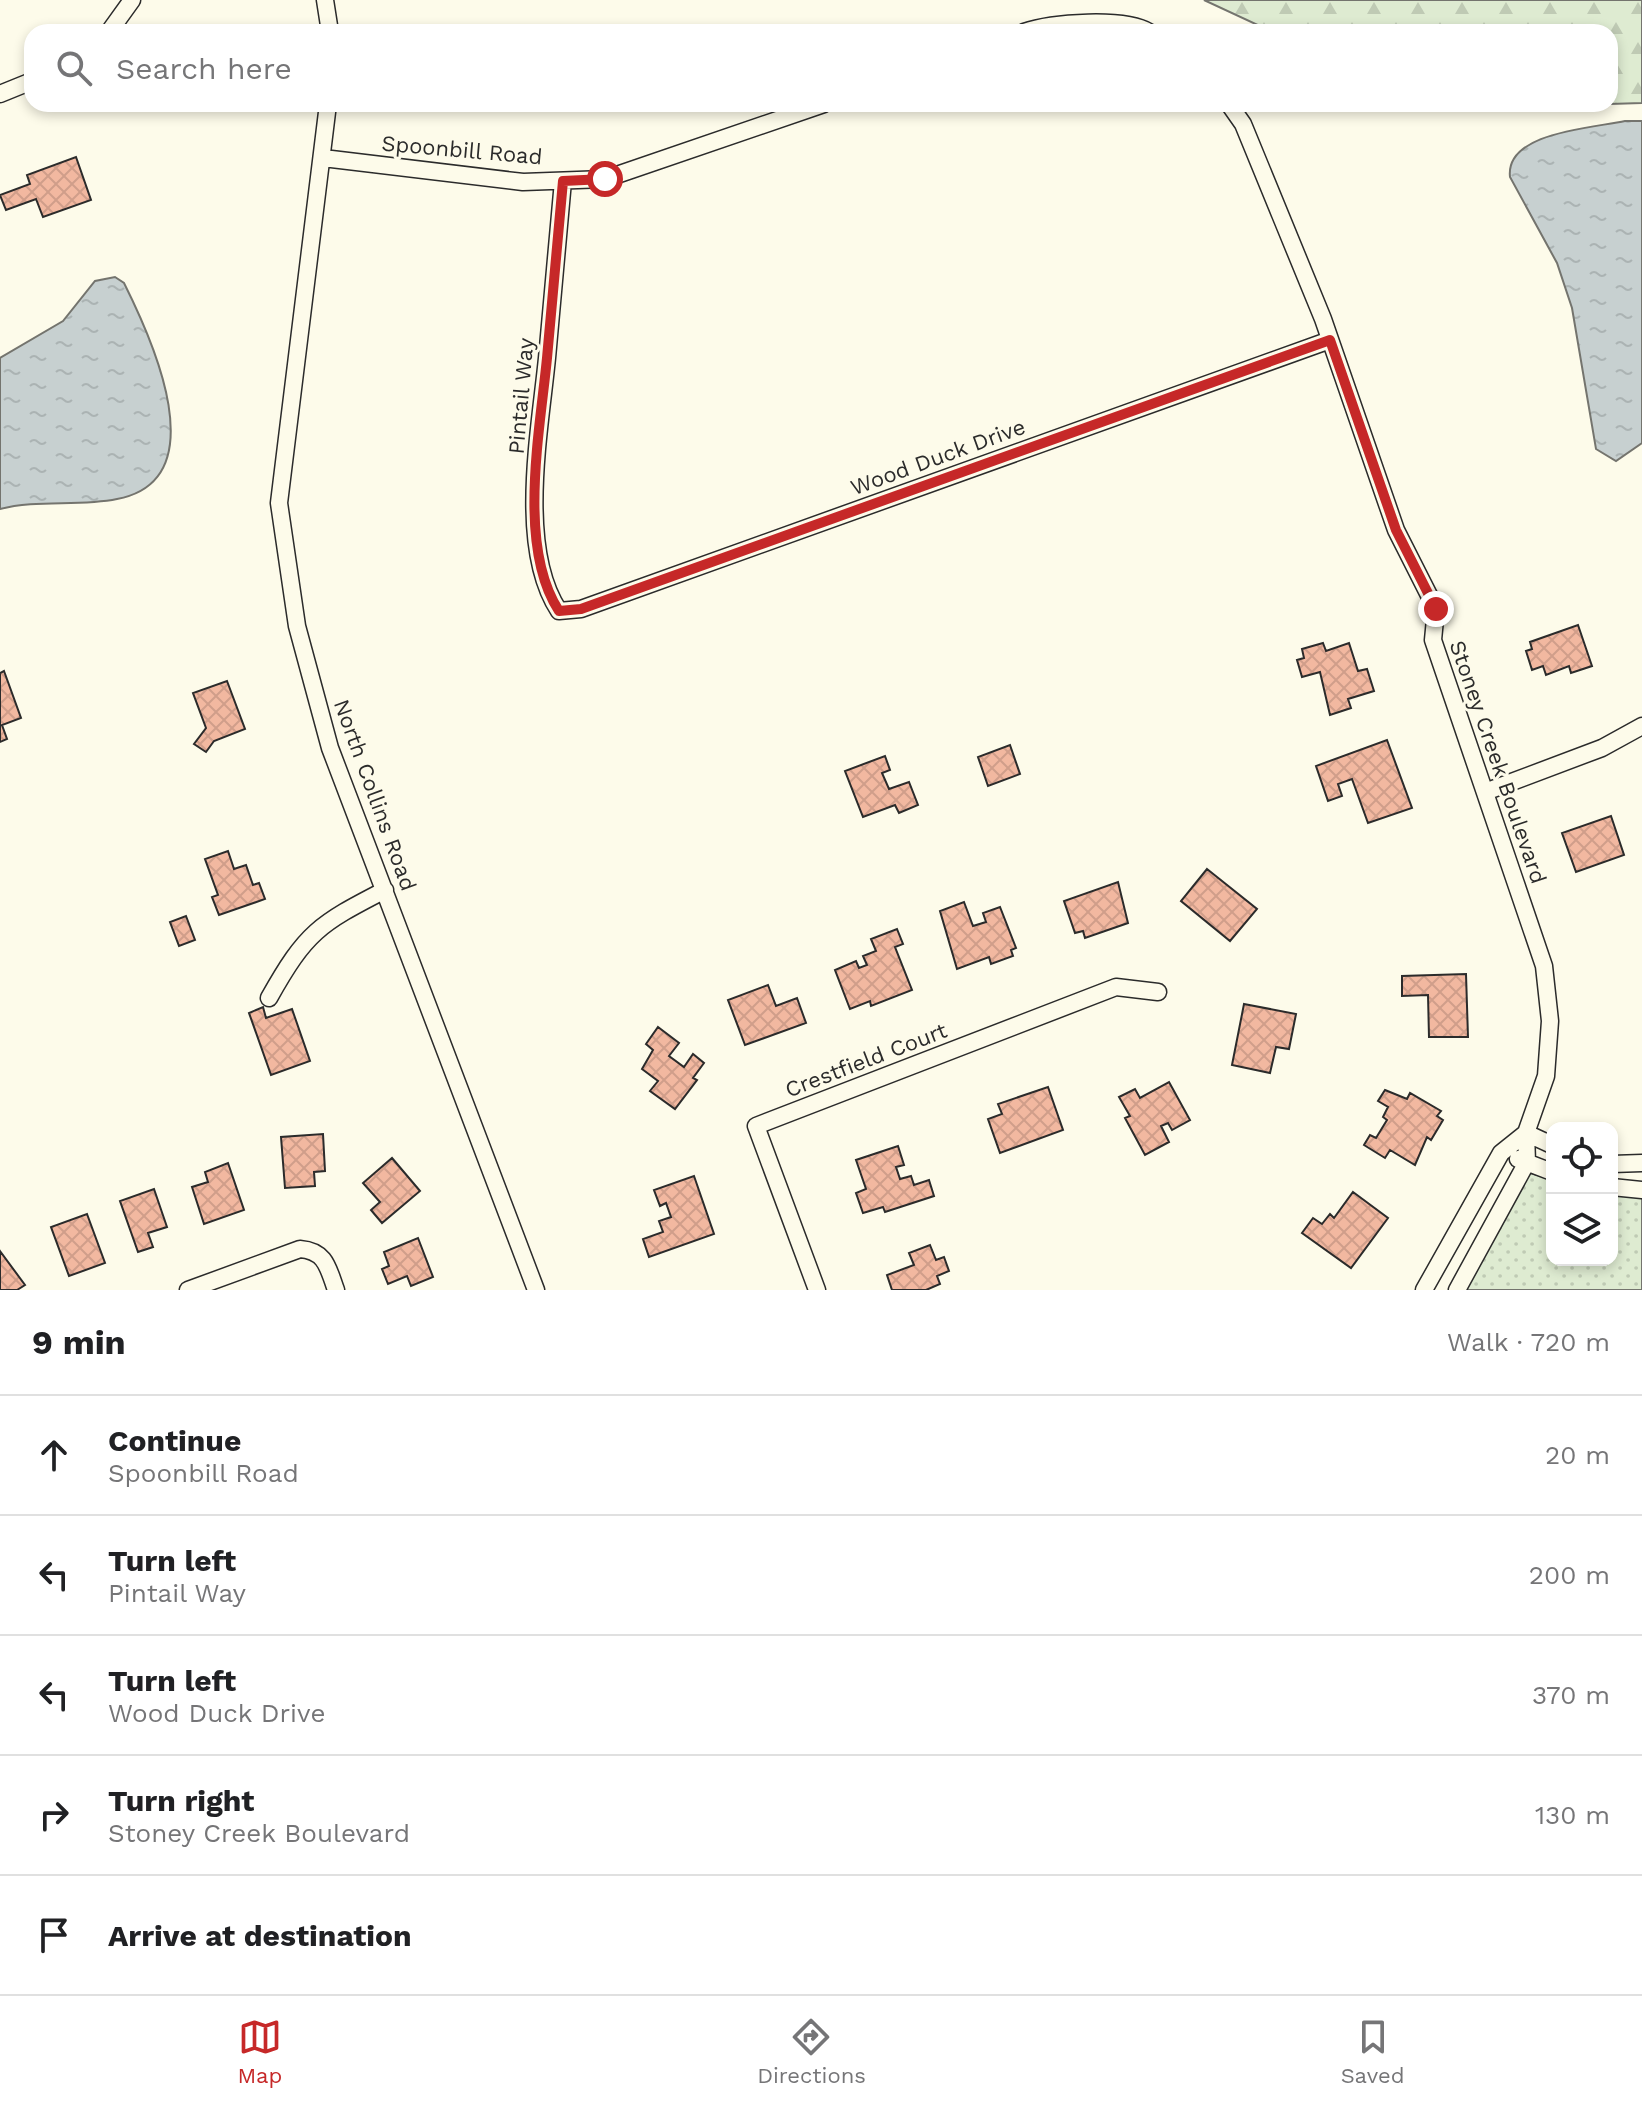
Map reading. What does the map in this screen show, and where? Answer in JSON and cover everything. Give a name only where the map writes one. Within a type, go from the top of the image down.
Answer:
[{"type":"street","points":[[115,24],[132,0]]},
{"type":"street","points":[[325,0],[329,24]]},
{"type":"street","points":[[0,94],[24,84]]},
{"type":"street","name":"North Collins Road","points":[[327,112],[279,503],[297,626],[330,748],[536,1290]]},
{"type":"street","name":"Spoonbill Road","points":[[323,158],[523,182],[605,179],[801,112]]},
{"type":"street","name":"Stoney Creek Boulevard","points":[[1235,112],[1243,124],[1330,340],[1396,530],[1436,609],[1433,640],[1544,966],[1550,1021],[1546,1076],[1526,1133],[1527,1162]]},
{"type":"street","name":"Pintail Way","points":[[559,611],[549,596],[539,549],[535,488],[563,181]]},
{"type":"street","name":"Wood Duck Drive","points":[[559,611],[581,609],[1330,340]]},
{"type":"street","points":[[1485,792],[1602,748],[1642,726]]},
{"type":"street","points":[[269,998],[302,942],[327,921],[385,890]]},
{"type":"street","name":"Crestfield Court","points":[[817,1290],[756,1126],[1116,987],[1158,992]]},
{"type":"street","points":[[1424,1290],[1501,1153],[1526,1133],[1546,1142]]},
{"type":"street","points":[[1501,1153],[1546,1170]]},
{"type":"street","points":[[1457,1290],[1527,1162]]},
{"type":"street","points":[[1618,1165],[1642,1163]]},
{"type":"street","points":[[1618,1188],[1642,1190]]},
{"type":"street","points":[[188,1290],[300,1249],[313,1250],[324,1257],[336,1290]]},
{"type":"green space","points":[[1204,0],[1642,0],[1642,103],[1618,104],[1618,24],[1256,24]]},
{"type":"green space","points":[[1530,1173],[1546,1177],[1546,1266],[1618,1266],[1618,1193],[1642,1193],[1642,1290],[1463,1290]]},
{"type":"water","points":[[1642,121],[1642,443],[1616,461],[1596,449],[1572,308],[1557,263],[1510,177],[1512,162],[1521,150],[1536,141],[1573,130]]},
{"type":"water","points":[[115,277],[124,283],[136,308],[160,371],[171,437],[164,465],[147,487],[117,499],[29,504],[0,509],[0,358],[63,321],[95,281]]},
{"type":"building","points":[[76,157],[91,200],[43,217],[36,199],[6,210],[0,195],[30,184],[27,175]]},
{"type":"building","points":[[1578,625],[1592,666],[1571,673],[1569,666],[1546,675],[1543,666],[1532,670],[1526,651],[1532,649],[1530,642]]},
{"type":"building","points":[[1323,643],[1326,651],[1349,643],[1358,671],[1367,669],[1374,691],[1348,699],[1351,708],[1330,715],[1320,672],[1302,677],[1297,660],[1304,658],[1302,649]]},
{"type":"building","points":[[4,671],[21,718],[2,725],[7,739],[0,742],[0,673]]},
{"type":"building","points":[[227,681],[245,729],[214,741],[206,752],[194,744],[206,728],[193,693]]},
{"type":"building","points":[[1387,740],[1412,808],[1368,823],[1352,779],[1338,784],[1342,796],[1328,801],[1316,766]]},
{"type":"building","points":[[1010,745],[1020,774],[988,786],[978,757]]},
{"type":"building","points":[[885,756],[890,770],[882,773],[889,789],[909,782],[918,805],[899,813],[895,805],[863,817],[845,771]]},
{"type":"building","points":[[1611,816],[1624,855],[1576,872],[1562,833]]},
{"type":"building","points":[[228,851],[234,869],[246,865],[253,885],[259,883],[265,899],[219,915],[212,897],[218,895],[205,859]]},
{"type":"building","points":[[1207,869],[1257,909],[1230,941],[1181,901]]},
{"type":"building","points":[[1118,882],[1128,923],[1085,938],[1083,931],[1075,933],[1064,901]]},
{"type":"building","points":[[964,902],[973,926],[986,922],[983,913],[1000,907],[1016,948],[1011,950],[1013,956],[991,964],[989,957],[957,969],[940,911]]},
{"type":"building","points":[[186,916],[195,940],[179,946],[170,922]]},
{"type":"building","points":[[897,929],[903,944],[895,947],[912,990],[871,1006],[870,1001],[850,1009],[835,970],[856,961],[859,968],[867,965],[863,956],[876,951],[871,939]]},
{"type":"building","points":[[1466,974],[1468,1037],[1429,1037],[1428,995],[1402,996],[1402,976]]},
{"type":"building","points":[[768,985],[776,1006],[797,998],[806,1023],[745,1045],[728,1000]]},
{"type":"building","points":[[1244,1004],[1296,1014],[1289,1049],[1276,1047],[1270,1073],[1232,1065]]},
{"type":"building","points":[[263,1007],[266,1018],[292,1009],[310,1061],[271,1075],[249,1013]]},
{"type":"building","points":[[658,1027],[679,1043],[669,1056],[684,1067],[693,1054],[704,1063],[693,1078],[697,1080],[675,1109],[650,1091],[658,1081],[642,1069],[653,1050],[646,1044]]},
{"type":"building","points":[[1169,1082],[1190,1120],[1172,1130],[1168,1123],[1161,1126],[1169,1142],[1145,1155],[1125,1118],[1130,1116],[1119,1097],[1135,1089],[1140,1098]]},
{"type":"building","points":[[1048,1087],[1063,1130],[1000,1153],[988,1119],[1002,1114],[998,1104]]},
{"type":"building","points":[[1385,1090],[1407,1099],[1410,1093],[1441,1111],[1437,1116],[1443,1120],[1431,1140],[1427,1137],[1415,1165],[1390,1150],[1385,1158],[1364,1145],[1370,1135],[1376,1138],[1387,1120],[1383,1117],[1388,1107],[1378,1101]]},
{"type":"building","points":[[323,1134],[325,1171],[314,1172],[315,1186],[285,1188],[281,1137]]},
{"type":"building","points":[[898,1146],[904,1165],[896,1167],[900,1179],[911,1176],[914,1185],[929,1180],[934,1196],[885,1212],[883,1207],[863,1213],[856,1193],[866,1189],[856,1160]]},
{"type":"building","points":[[392,1158],[420,1191],[382,1223],[371,1210],[380,1202],[363,1183]]},
{"type":"building","points":[[228,1163],[244,1210],[204,1224],[192,1187],[208,1182],[205,1172]]},
{"type":"building","points":[[694,1176],[714,1234],[649,1257],[643,1239],[663,1232],[659,1221],[671,1217],[666,1203],[660,1206],[654,1190]]},
{"type":"building","points":[[154,1189],[167,1227],[148,1233],[153,1247],[138,1252],[120,1201]]},
{"type":"building","points":[[1353,1192],[1388,1218],[1351,1268],[1302,1233],[1313,1218],[1322,1224],[1330,1214],[1334,1218]]},
{"type":"building","points":[[87,1214],[105,1263],[69,1276],[51,1227]]},
{"type":"building","points":[[418,1238],[433,1277],[411,1286],[407,1276],[388,1284],[382,1269],[389,1266],[384,1252]]},
{"type":"building","points":[[930,1245],[936,1260],[944,1257],[949,1271],[937,1276],[940,1284],[926,1290],[892,1290],[887,1275],[914,1265],[909,1253]]},
{"type":"building","points":[[0,1251],[25,1285],[17,1290],[0,1290]]},
{"type":"route","points":[[605,179],[563,181],[535,488],[539,549],[549,596],[559,611],[581,609],[1330,340],[1396,530],[1436,609]]}]
